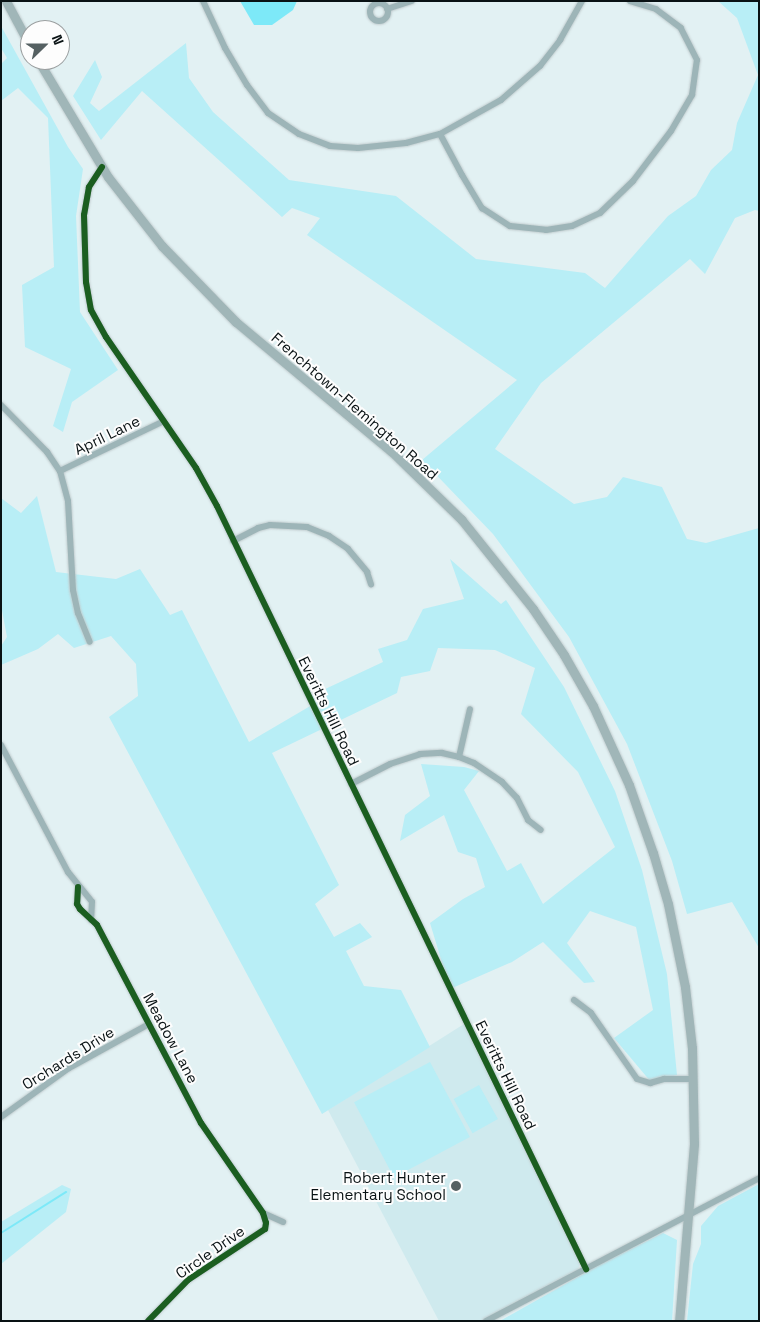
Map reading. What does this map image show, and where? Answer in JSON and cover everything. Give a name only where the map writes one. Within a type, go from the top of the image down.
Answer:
[{"type":"main road","points":[[6,1],[20,27]]},
{"type":"main road","name":"Frenchtown-Flemington Road","points":[[44,70],[102,167],[158,240],[220,308],[273,355],[391,451],[461,519],[510,578],[559,647],[606,732],[629,785],[653,853],[679,951],[688,1018],[693,1079],[694,1144],[679,1321]]},
{"type":"street","points":[[203,1],[225,48],[247,85],[268,113],[299,134],[330,146],[358,148],[406,142],[440,134],[501,100],[540,66],[560,40],[582,1]]},
{"type":"street","points":[[387,9],[412,1]]},
{"type":"street","points":[[440,134],[482,208],[510,226],[546,230],[563,228],[572,226],[600,213],[638,174],[671,132],[692,95],[696,60],[681,28],[656,9],[630,1]]},
{"type":"street","name":"Everitts Hill Road","points":[[102,167],[89,187],[85,204],[84,240],[87,296],[98,324],[196,468],[234,541],[586,1269]]},
{"type":"street","points":[[2,406],[47,452],[60,471],[68,502],[73,590],[78,613],[90,642]]},
{"type":"street","name":"April Lane","points":[[60,471],[164,421]]},
{"type":"street","points":[[234,541],[258,528],[270,525],[307,527],[322,532],[348,549],[368,572],[371,584]]},
{"type":"street","points":[[459,757],[470,709]]},
{"type":"street","name":"Meadow Lane","points":[[1,745],[68,872],[78,887],[92,902],[91,920]]},
{"type":"street","points":[[351,784],[390,764],[415,756],[442,753],[459,757],[480,765],[502,782],[517,798],[528,820],[541,830]]},
{"type":"street","name":"Meadow Lane","points":[[78,887],[77,904],[97,925],[202,1123],[263,1213]]},
{"type":"street","points":[[574,1000],[591,1013],[637,1079],[650,1082],[664,1079],[693,1079]]},
{"type":"street","name":"Orchards Drive","points":[[1,1117],[45,1084],[149,1024]]},
{"type":"street","points":[[486,1321],[759,1178]]},
{"type":"street","points":[[263,1213],[283,1222]]},
{"type":"street","name":"Circle Drive","points":[[148,1321],[170,1296],[197,1273],[265,1229],[266,1222],[263,1213]]},
{"type":"shaded area","points":[[718,1],[759,1],[759,211],[755,210],[735,218],[705,274],[690,259],[541,383],[495,449],[574,504],[607,497],[623,477],[662,487],[687,539],[706,543],[759,528],[759,948],[732,902],[687,914],[672,861],[627,744],[569,637],[493,534],[422,460],[517,380],[307,235],[320,218],[292,208],[282,217],[142,91],[101,140],[73,96],[95,60],[102,77],[90,103],[99,111],[186,43],[189,78],[213,112],[289,180],[396,196],[476,259],[585,273],[605,288],[668,216],[696,196],[711,170],[732,150],[737,123],[758,75],[737,18]]},
{"type":"shaded area","points":[[1,26],[20,60],[20,70],[25,70],[68,147],[83,169],[76,216],[80,312],[118,370],[72,402],[63,432],[53,426],[71,369],[25,347],[22,285],[54,267],[48,118],[18,88],[1,101],[1,64],[7,58],[1,48]]},
{"type":"shaded area","points":[[37,496],[56,572],[116,579],[140,569],[170,615],[182,610],[249,742],[312,705],[308,697],[383,662],[378,649],[407,640],[423,609],[464,599],[450,559],[501,604],[506,600],[564,687],[615,791],[642,870],[667,974],[677,1075],[651,1082],[614,1038],[653,1010],[636,927],[590,911],[567,943],[595,982],[584,983],[543,942],[512,962],[450,989],[430,923],[463,899],[485,887],[476,858],[458,852],[444,815],[400,841],[405,815],[430,796],[421,764],[464,767],[479,771],[464,790],[507,871],[521,863],[543,904],[615,847],[578,772],[521,714],[535,668],[495,650],[438,648],[430,671],[401,677],[397,693],[272,753],[339,885],[315,904],[334,937],[360,923],[372,937],[346,951],[364,986],[401,990],[430,1047],[322,1114],[109,717],[138,696],[136,664],[111,636],[74,648],[58,634],[38,649],[1,665],[1,646],[7,637],[1,605],[1,498],[21,513]]},
{"type":"shaded area","name":"Robert Hunter Elementary School","points":[[464,1024],[580,1263],[577,1274],[486,1321],[439,1321],[328,1110]]},
{"type":"shaded area","points":[[430,1062],[470,1137],[394,1177],[354,1102]]},
{"type":"shaded area","points":[[479,1085],[498,1119],[473,1133],[454,1099]]},
{"type":"shaded area","points":[[759,1184],[759,1321],[687,1321],[693,1264],[701,1244],[701,1226],[718,1206]]},
{"type":"shaded area","points":[[62,1185],[71,1189],[66,1212],[1,1264],[1,1222]]},
{"type":"shaded area","points":[[663,1233],[677,1240],[672,1321],[500,1321],[599,1265]]},
{"type":"water","points":[[240,1],[297,1],[293,10],[272,25],[254,25]]},
{"type":"waterway","points":[[1,1233],[66,1192]]},
{"type":"cycle path","points":[[102,167],[89,187],[84,215],[86,282],[91,310],[106,337],[196,468],[217,506],[586,1269]]},
{"type":"cycle path","points":[[78,887],[77,904],[97,925],[201,1123],[263,1213],[266,1223],[265,1229],[188,1280],[148,1321]]},
{"type":"place","name":"Robert Hunter Elementary School","points":[[456,1186]]}]
